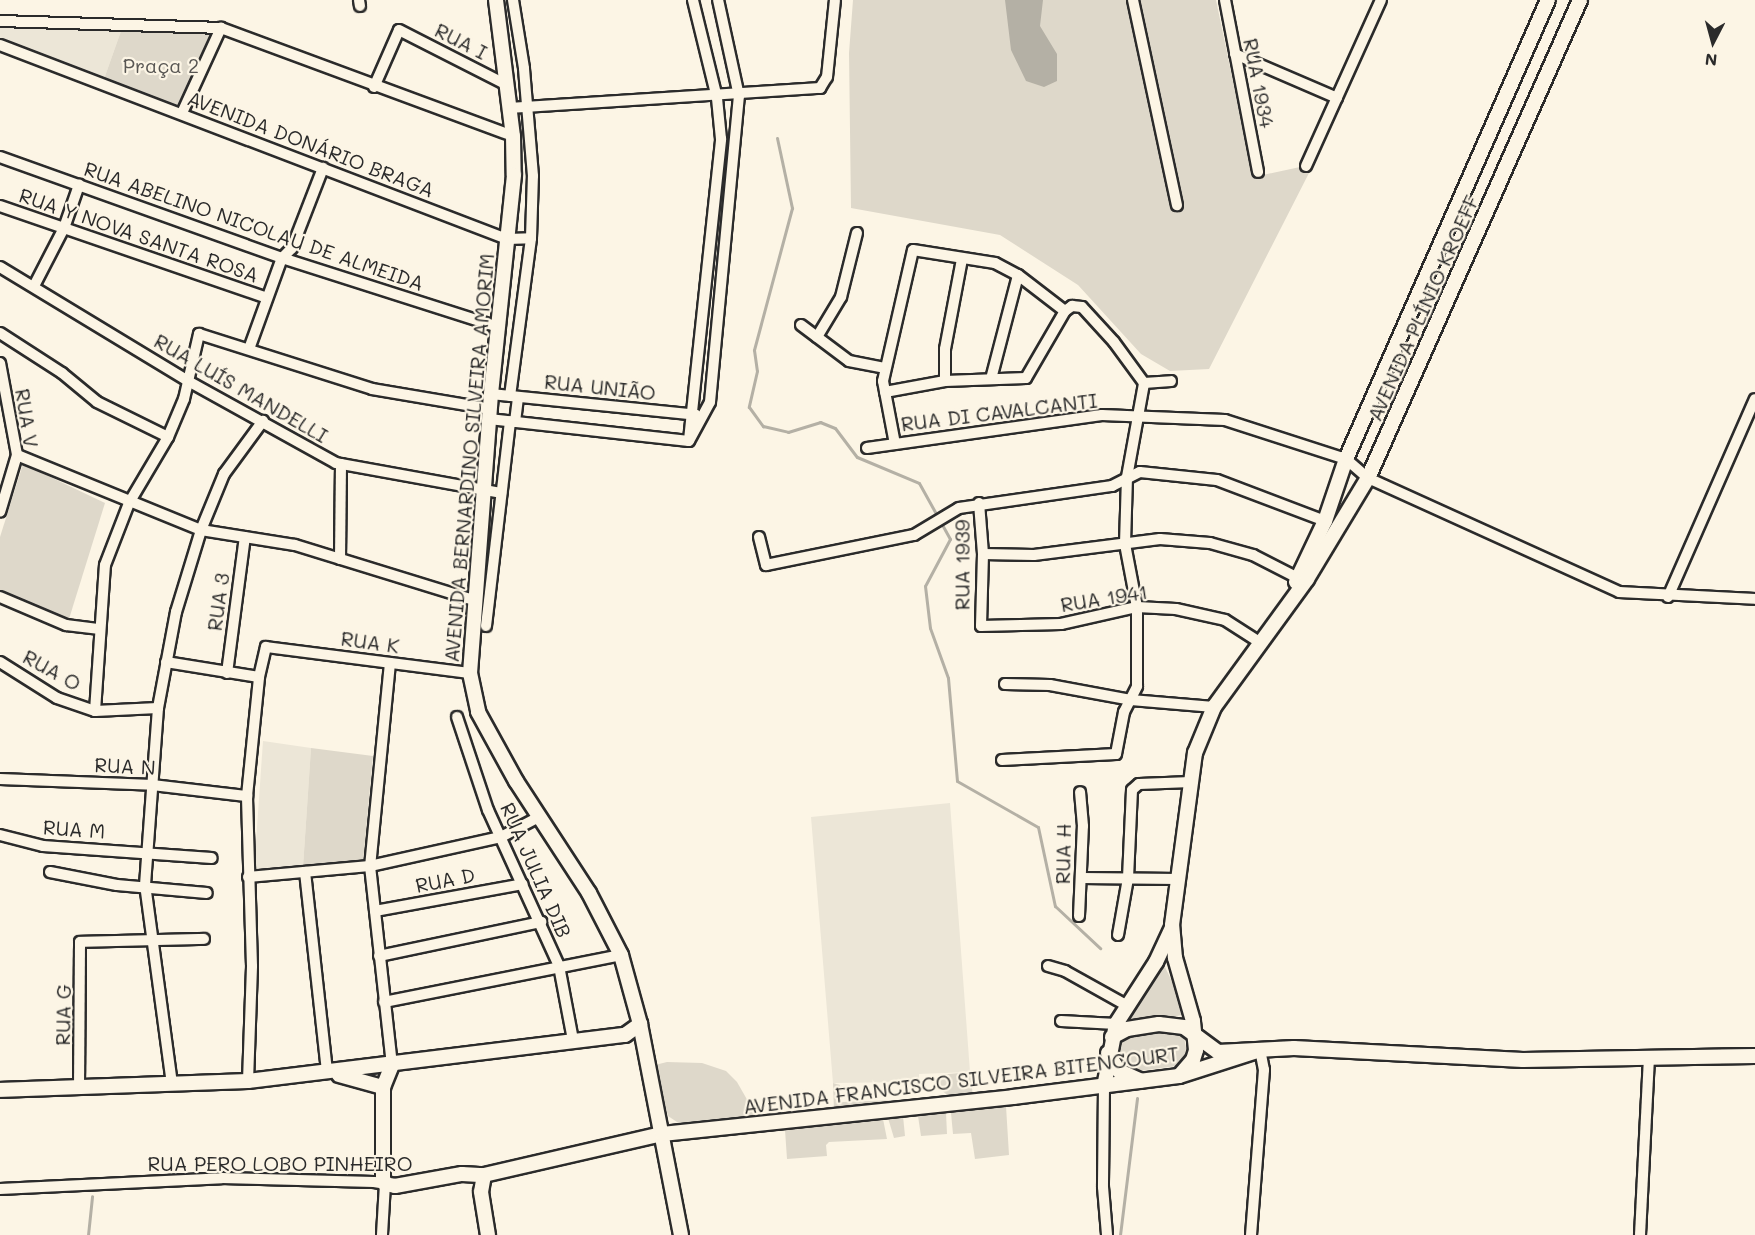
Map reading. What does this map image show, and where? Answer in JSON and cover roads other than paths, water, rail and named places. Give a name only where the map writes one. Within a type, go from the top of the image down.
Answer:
[{"type":"main road","name":"AVENIDA BERNARDINO SILVEIRA AMORIM","points":[[496,0],[513,136],[513,193],[491,394],[470,673],[478,712],[539,817],[589,893],[621,956],[645,1051],[681,1235]]},
{"type":"main road","name":"AVENIDA PLÍNIO KROEFF","points":[[1280,620],[1325,521],[1346,459],[1548,0]]},
{"type":"main road","name":"AVENIDA PLÍNIO KROEFF","points":[[1196,1038],[1175,958],[1172,926],[1195,753],[1215,707],[1280,620],[1368,478],[1580,0]]},
{"type":"main road","name":"AVENIDA PLÍNIO KROEFF","points":[[1104,1087],[1108,1053],[1114,1031],[1126,1005],[1156,962],[1172,926]]},
{"type":"main road","points":[[0,1090],[248,1082],[625,1035],[639,1024]]},
{"type":"main road","points":[[1114,1031],[1160,1024],[1184,1027],[1196,1038],[1193,1060],[1179,1076]]},
{"type":"main road","points":[[625,1035],[645,1051]]},
{"type":"main road","name":"AVENIDA FRANCISCO SILVEIRA BITENCOURT","points":[[1196,1038],[1218,1052],[1294,1048],[1523,1060],[1755,1056]]},
{"type":"main road","name":"AVENIDA FRANCISCO SILVEIRA BITENCOURT","points":[[662,1134],[1141,1082],[1179,1076],[1260,1050]]},
{"type":"main road","points":[[1108,1053],[1119,1071],[1141,1082]]},
{"type":"main road","points":[[386,1184],[383,1087],[392,1065]]},
{"type":"main road","points":[[327,1072],[383,1087]]},
{"type":"main road","name":"RUA PERO LOBO PINHEIRO","points":[[386,1184],[446,1179],[462,1174],[482,1181],[662,1134]]},
{"type":"main road","points":[[482,1181],[488,1235]]},
{"type":"street","points":[[486,626],[501,493],[512,421],[531,238],[529,107],[513,0]]},
{"type":"street","points":[[689,441],[722,139],[717,98],[693,0]]},
{"type":"street","points":[[689,441],[705,416],[710,402],[739,96],[718,0]]},
{"type":"street","points":[[510,108],[812,91],[820,88],[827,77],[835,0]]},
{"type":"street","points":[[1133,0],[1177,205]]},
{"type":"street","name":"RUA 1934","points":[[1226,0],[1258,172]]},
{"type":"street","points":[[1306,166],[1381,0]]},
{"type":"street","points":[[0,21],[221,28],[374,87],[513,136]]},
{"type":"street","points":[[182,113],[221,28]]},
{"type":"street","name":"RUA I","points":[[374,87],[399,30],[507,84]]},
{"type":"street","name":"AVENIDA DONÁRIO BRAGA","points":[[0,45],[507,239]]},
{"type":"street","points":[[1235,54],[1337,98]]},
{"type":"street","name":"RUA ABELINO NICOLAU DE ALMEIDA","points":[[0,157],[282,258],[498,327]]},
{"type":"street","points":[[249,349],[282,258],[292,248],[323,168]]},
{"type":"street","points":[[34,286],[64,228],[79,185]]},
{"type":"street","name":"RUA Y NOVA SANTA ROSA","points":[[0,206],[267,298]]},
{"type":"street","points":[[817,337],[841,297],[856,233]]},
{"type":"street","points":[[507,239],[531,238]]},
{"type":"street","points":[[895,444],[885,392],[884,368],[913,250],[995,263],[1069,308],[1082,307],[1114,342],[1144,383],[1126,477],[1125,544],[1137,607],[1137,686],[1124,712],[1116,754],[1002,760]]},
{"type":"street","points":[[945,381],[945,349],[962,259]]},
{"type":"street","name":"RUA LUÍS MANDELLI","points":[[0,267],[188,381],[341,464],[501,493]]},
{"type":"street","points":[[991,379],[1018,275]]},
{"type":"street","points":[[885,392],[945,381],[1026,378],[1069,308]]},
{"type":"street","points":[[801,325],[849,361],[884,368]]},
{"type":"street","points":[[0,333],[62,373],[97,402],[168,437]]},
{"type":"street","points":[[94,711],[98,629],[105,565],[129,503],[168,437],[188,381],[199,334],[372,389],[490,414],[512,421],[689,441]]},
{"type":"street","name":"RUA V","points":[[0,363],[16,455],[0,512]]},
{"type":"street","points":[[1144,383],[1172,381]]},
{"type":"street","name":"RUA UNIÃO","points":[[491,394],[705,416]]},
{"type":"street","points":[[1668,597],[1755,399]]},
{"type":"street","name":"RUA DI CAVALCANTI","points":[[867,447],[1102,415],[1224,420],[1346,459]]},
{"type":"street","points":[[172,1084],[145,885],[158,708],[176,612],[201,530],[224,474],[263,421]]},
{"type":"street","points":[[16,455],[129,503],[201,530],[245,537],[340,559],[474,600]]},
{"type":"street","points":[[1346,459],[1368,478],[1619,592],[1668,597],[1755,599]]},
{"type":"street","points":[[340,559],[341,464]]},
{"type":"street","points":[[759,537],[766,565],[914,536],[938,520],[979,503],[1112,486],[1140,472],[1217,480],[1325,521]]},
{"type":"street","name":"RUA 1939","points":[[979,503],[983,554],[981,626]]},
{"type":"street","name":"RUA 3","points":[[226,673],[245,537]]},
{"type":"street","points":[[983,554],[1034,555],[1160,539],[1210,543],[1253,555],[1298,578]]},
{"type":"street","points":[[0,597],[66,625],[98,629]]},
{"type":"street","name":"RUA 1941","points":[[981,626],[1061,624],[1137,607],[1176,609],[1224,620],[1261,643]]},
{"type":"street","name":"RUA K","points":[[259,677],[266,647],[470,673]]},
{"type":"street","name":"RUA O","points":[[0,662],[57,698],[94,711],[158,708]]},
{"type":"street","points":[[166,662],[259,677],[247,796],[252,966],[248,1082]]},
{"type":"street","points":[[390,663],[370,866],[392,1065]]},
{"type":"street","points":[[1005,684],[1050,685],[1131,700],[1215,707]]},
{"type":"street","name":"RUA JULIA DIB","points":[[457,717],[471,768],[559,966],[573,1040]]},
{"type":"street","name":"RUA N","points":[[0,779],[153,785],[247,796]]},
{"type":"street","points":[[1118,935],[1128,878],[1132,790],[1139,784],[1191,782]]},
{"type":"street","name":"RUA H","points":[[1079,916],[1082,878],[1080,792]]},
{"type":"street","points":[[248,877],[370,866],[501,837],[539,817]]},
{"type":"street","name":"RUA M","points":[[0,835],[43,846],[212,858]]},
{"type":"street","points":[[50,872],[117,885],[145,885],[207,893]]},
{"type":"street","points":[[304,872],[327,1072]]},
{"type":"street","points":[[1082,878],[1178,879]]},
{"type":"street","name":"RUA D","points":[[375,912],[523,884]]},
{"type":"street","points":[[379,956],[541,922]]},
{"type":"street","points":[[152,941],[204,939]]},
{"type":"street","name":"RUA G","points":[[79,1088],[80,942],[152,941]]},
{"type":"street","points":[[384,1002],[559,966],[621,956]]},
{"type":"street","points":[[1048,966],[1065,971],[1126,1005]]},
{"type":"street","points":[[1061,1021],[1114,1031]]},
{"type":"street","points":[[1251,1235],[1264,1070],[1260,1050]]},
{"type":"street","points":[[1640,1235],[1649,1057]]},
{"type":"street","points":[[1104,1087],[1103,1187],[1107,1235]]},
{"type":"street","name":"RUA PERO LOBO PINHEIRO","points":[[0,1189],[222,1178],[386,1184]]},
{"type":"street","points":[[382,1235],[386,1184]]},
{"type":"waterway","points":[[777,138],[792,208],[754,350],[757,371],[749,407],[763,426],[788,432],[820,422],[835,428],[857,457],[919,483],[950,539],[925,586],[930,628],[948,678],[957,781],[1038,827],[1055,906],[1100,948]]},
{"type":"waterway","points":[[1120,1235],[1137,1098]]},
{"type":"waterway","points":[[88,1235],[92,1196]]},
{"type":"park label","name":"Praça 2","points":[[161,65]]}]
